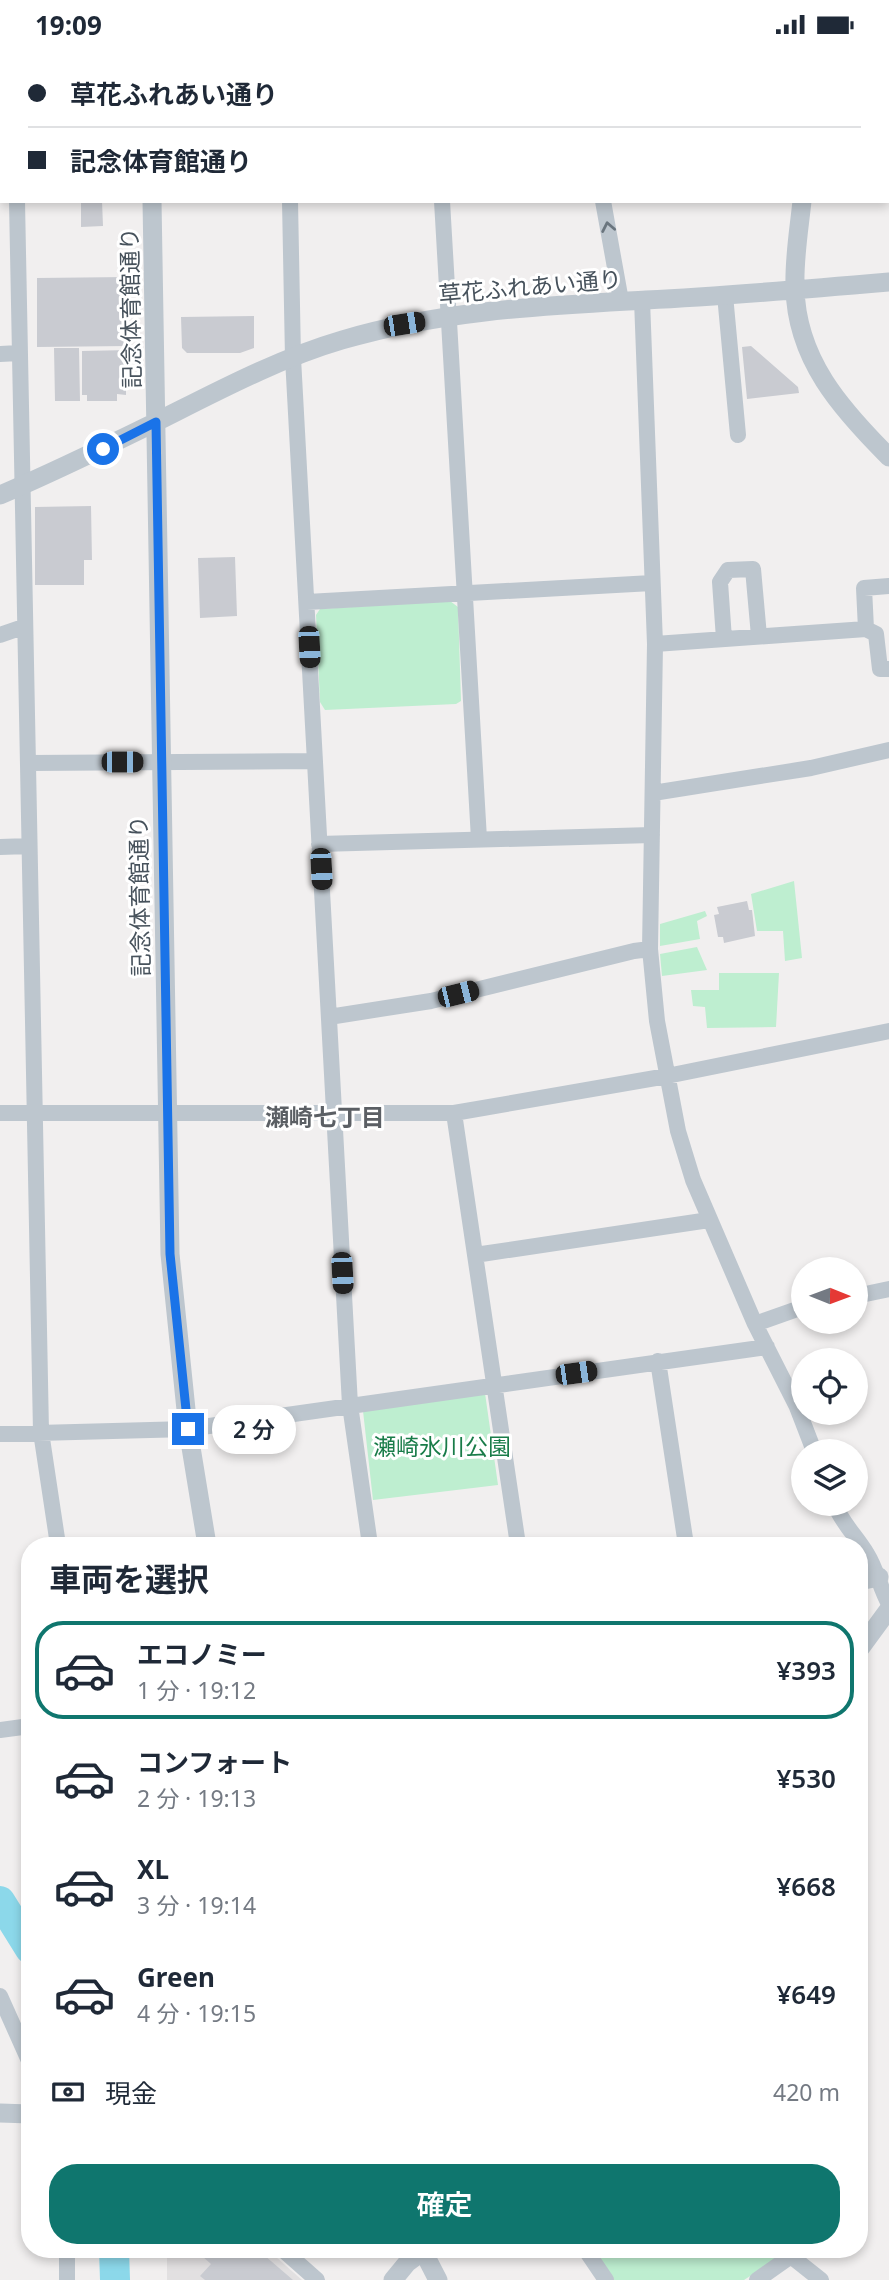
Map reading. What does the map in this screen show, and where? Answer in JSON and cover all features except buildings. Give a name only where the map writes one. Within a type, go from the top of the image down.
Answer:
[{"type":"street","points":[[17,203],[23,627],[29,763],[41,1432],[57,1537]]},
{"type":"street","name":"記念体育館通り","points":[[152,203],[170,1254],[188,1429],[206,1537]]},
{"type":"street","points":[[290,203],[293,358],[350,1405],[369,1537]]},
{"type":"street","points":[[442,203],[479,839]]},
{"type":"street","points":[[603,203],[621,301]]},
{"type":"street","points":[[802,203],[795,291],[807,350],[821,378],[849,417],[889,457]]},
{"type":"street","name":"草花ふれあい通り","points":[[0,495],[293,358],[341,341],[404,324],[491,310],[795,291],[889,282]]},
{"type":"street","points":[[725,295],[738,435]]},
{"type":"street","points":[[642,300],[655,644],[650,949],[657,1021],[678,1131],[693,1180],[755,1324],[797,1407],[809,1439]]},
{"type":"street","points":[[0,354],[19,353]]},
{"type":"street","points":[[724,639],[720,582],[728,570],[753,569],[759,636]]},
{"type":"street","points":[[307,603],[652,583]]},
{"type":"street","points":[[866,629],[864,588],[889,586]]},
{"type":"street","points":[[0,635],[23,627]]},
{"type":"street","points":[[655,644],[866,629],[876,634],[880,669],[889,669]]},
{"type":"street","points":[[653,793],[811,768],[889,751]]},
{"type":"street","points":[[29,763],[314,761]]},
{"type":"street","points":[[319,844],[652,835]]},
{"type":"street","points":[[0,847],[29,846]]},
{"type":"street","points":[[329,1017],[431,1001],[623,953],[650,949]]},
{"type":"street","points":[[0,1113],[454,1113],[667,1076],[889,1031]]},
{"type":"street","points":[[454,1113],[517,1537]]},
{"type":"street","points":[[475,1255],[709,1220]]},
{"type":"street","points":[[868,1293],[889,1289]]},
{"type":"street","points":[[755,1324],[791,1311]]},
{"type":"street","points":[[0,1434],[188,1429],[767,1346]]},
{"type":"street","points":[[658,1361],[685,1537]]},
{"type":"street","points":[[840,1516],[855,1537]]},
{"type":"street","points":[[868,1555],[883,1582],[889,1607],[868,1637]]},
{"type":"street","points":[[0,1730],[21,1727]]},
{"type":"street","points":[[0,1996],[21,2043]]},
{"type":"street","points":[[0,2113],[21,2114]]},
{"type":"street","points":[[66,2258],[67,2280]]},
{"type":"street","points":[[292,2258],[317,2280]]},
{"type":"street","points":[[393,2280],[413,2258]]},
{"type":"street","points":[[427,2258],[438,2280]]},
{"type":"street","points":[[592,2258],[606,2280]]},
{"type":"street","points":[[757,2280],[781,2258]]},
{"type":"street","points":[[794,2258],[821,2280]]},
{"type":"shaded area","points":[[167,2258],[277,2258],[302,2280],[167,2280]]},
{"type":"green space","points":[[450,601],[458,607],[461,701],[456,704],[325,710],[320,702],[316,615],[320,609]]},
{"type":"green space","points":[[794,881],[802,958],[785,961],[783,931],[757,931],[751,894]]},
{"type":"green space","points":[[705,911],[707,916],[697,921],[700,939],[660,946],[660,924]]},
{"type":"green space","points":[[697,947],[707,970],[662,976],[660,954]]},
{"type":"green space","points":[[719,973],[779,973],[776,1027],[707,1028],[705,1007],[693,1006],[691,990],[719,990]]},
{"type":"green space","name":"瀬崎氷川公園","points":[[485,1393],[498,1485],[373,1500],[363,1411]]},
{"type":"green space","points":[[597,2258],[778,2258],[744,2280],[614,2280]]},
{"type":"waterway","points":[[0,1901],[21,1935]]},
{"type":"waterway","points":[[114,2258],[115,2280]]},
{"type":"district","name":"瀬崎七丁目","points":[[325,1116]]},
{"type":"route","points":[[103,449],[156,422],[170,1254],[188,1429]]}]
